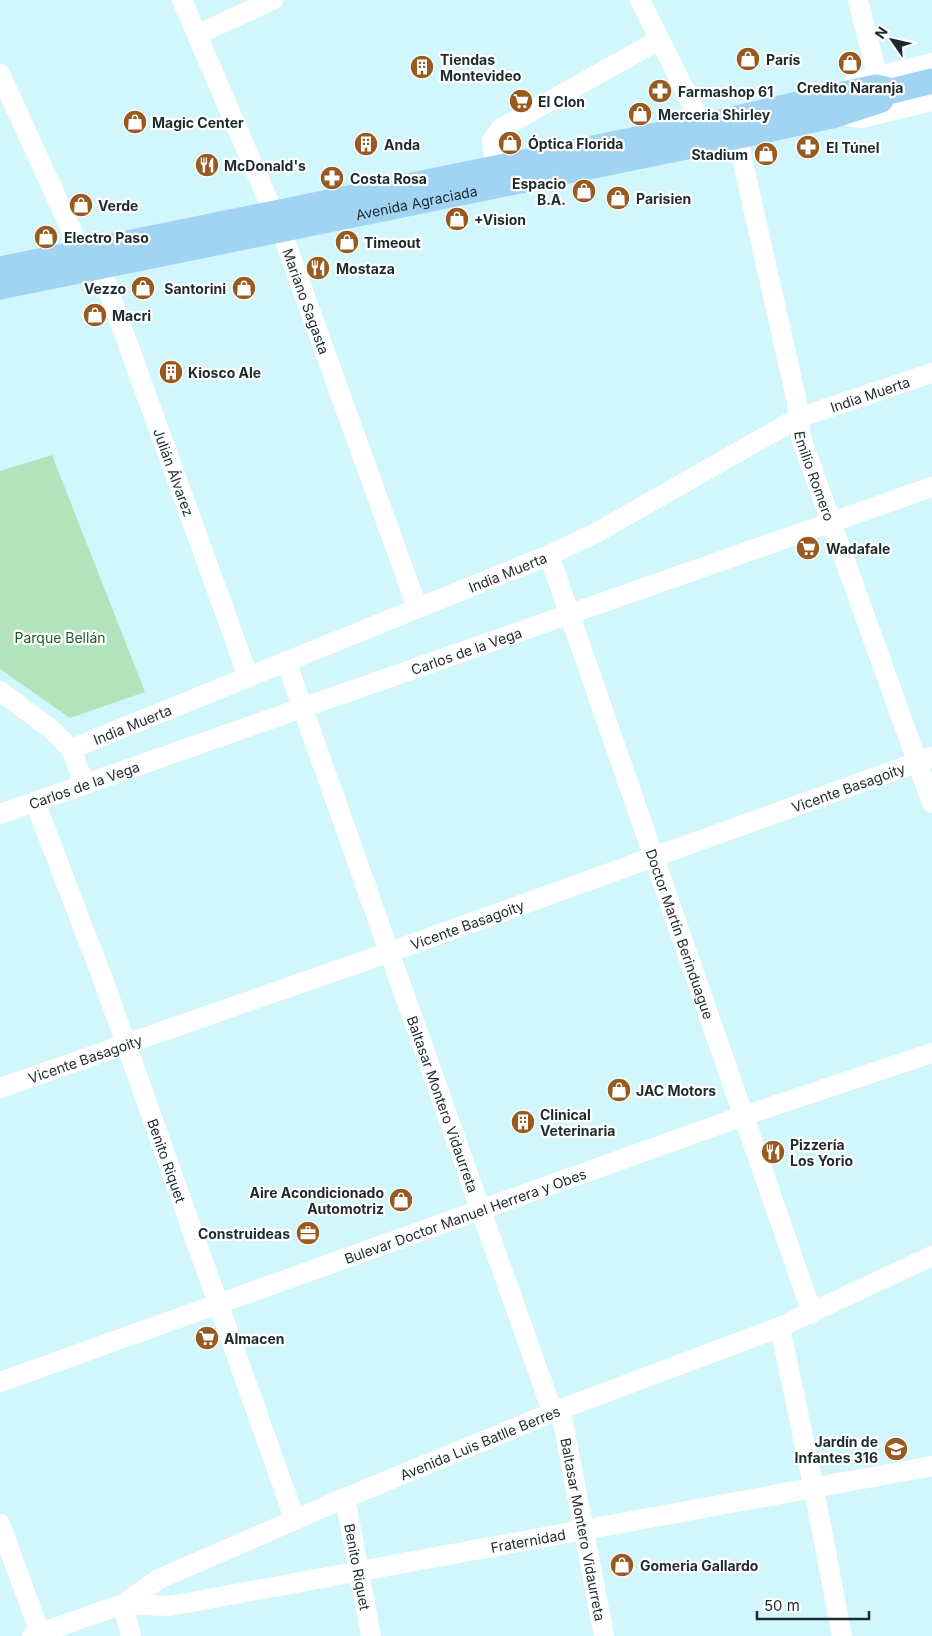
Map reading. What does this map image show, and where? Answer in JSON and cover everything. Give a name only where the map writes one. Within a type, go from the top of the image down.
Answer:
[{"type":"main road","name":"Avenida Agraciada","points":[[0,287],[100,267],[495,166],[706,134],[737,136],[826,107],[885,83],[932,81]]},
{"type":"main road","name":"Avenida Agraciada","points":[[0,269],[81,251],[277,221],[706,134],[826,107]]},
{"type":"street","name":"Mariano Sagasta","points":[[182,0],[277,221],[417,607]]},
{"type":"street","points":[[198,34],[273,0]]},
{"type":"street","points":[[640,0],[706,134]]},
{"type":"street","points":[[858,0],[885,83]]},
{"type":"street","points":[[495,166],[492,141],[500,129],[659,40]]},
{"type":"street","name":"Avenida Agraciada","points":[[885,83],[932,63]]},
{"type":"street","points":[[0,74],[81,251]]},
{"type":"street","name":"Avenida Agraciada","points":[[826,107],[862,118],[932,101]]},
{"type":"street","name":"Emilio Romero","points":[[737,136],[797,402],[801,438],[830,522],[925,759],[932,803]]},
{"type":"street","name":"Julián Álvarez","points":[[100,267],[248,676]]},
{"type":"street","name":"India Muerta","points":[[71,749],[549,555],[594,534],[798,418],[932,373]]},
{"type":"street","name":"Carlos de la Vega","points":[[0,814],[932,487]]},
{"type":"street","name":"Doctor Martín Berinduague","points":[[549,555],[812,1313]]},
{"type":"street","name":"Baltasar Montero Vidaurreta","points":[[286,661],[549,1402],[563,1422],[604,1636]]},
{"type":"street","points":[[0,691],[51,729],[71,749],[84,783]]},
{"type":"street","name":"Vicente Basagoity","points":[[0,1088],[124,1043],[390,952],[925,759]]},
{"type":"street","name":"Benito Riquet","points":[[35,802],[104,982],[124,1043],[295,1520]]},
{"type":"street","name":"Bulevar Doctor Manuel Herrera y Obes","points":[[0,1382],[743,1116],[932,1053]]},
{"type":"street","name":"Avenida Luis Batlle Berres","points":[[36,1635],[123,1604],[160,1579],[345,1498],[556,1410],[780,1327],[932,1256]]},
{"type":"street","points":[[780,1327],[842,1636]]},
{"type":"street","name":"Fraternidad","points":[[123,1604],[170,1606],[932,1466]]},
{"type":"street","name":"Benito Riquet","points":[[345,1498],[371,1636]]},
{"type":"street","points":[[0,1524],[36,1635]]},
{"type":"street","points":[[123,1604],[131,1636]]},
{"type":"green space","name":"Parque Bellán","points":[[52,455],[145,692],[70,718],[0,669],[0,471]]},
{"type":"place","name":"París","points":[[748,59]]},
{"type":"place","name":"Credito Naranja","points":[[850,63]]},
{"type":"place","name":"Tiendas Montevideo","points":[[422,67]]},
{"type":"place","name":"Farmashop 61","points":[[660,91]]},
{"type":"place","name":"El Clon","points":[[521,101]]},
{"type":"place","name":"Merceria Shirley","points":[[640,114]]},
{"type":"place","name":"Magic Center","points":[[135,122]]},
{"type":"place","name":"Óptica Florida","points":[[510,143]]},
{"type":"place","name":"Anda","points":[[366,144]]},
{"type":"place","name":"El Túnel","points":[[808,147]]},
{"type":"place","name":"Stadium","points":[[766,154]]},
{"type":"place","name":"McDonald's","points":[[207,165]]},
{"type":"place","name":"Costa Rosa","points":[[332,178]]},
{"type":"place","name":"Espacio B.A.","points":[[584,191]]},
{"type":"place","name":"Parisien","points":[[618,198]]},
{"type":"place","name":"Verde","points":[[81,205]]},
{"type":"place","name":"+Vision","points":[[457,219]]},
{"type":"place","name":"Electro Paso","points":[[46,237]]},
{"type":"place","name":"Timeout","points":[[347,242]]},
{"type":"place","name":"Mostaza","points":[[318,268]]},
{"type":"place","name":"Vezzo","points":[[143,288]]},
{"type":"place","name":"Santorini","points":[[244,288]]},
{"type":"place","name":"Macri","points":[[95,315]]},
{"type":"place","name":"Kiosco Ale","points":[[171,372]]},
{"type":"place","name":"Wadafale","points":[[808,548]]},
{"type":"place","name":"JAC Motors","points":[[619,1090]]},
{"type":"place","name":"Clinical Veterinaria","points":[[523,1122]]},
{"type":"place","name":"Pizzería Los Yorio","points":[[773,1152]]},
{"type":"place","name":"Aire Acondicionado Automotriz","points":[[401,1200]]},
{"type":"place","name":"Construideas","points":[[308,1233]]},
{"type":"place","name":"Almacen","points":[[207,1338]]},
{"type":"place","name":"Jardín de Infantes 316","points":[[896,1449]]},
{"type":"place","name":"Gomeria Gallardo","points":[[622,1565]]}]
